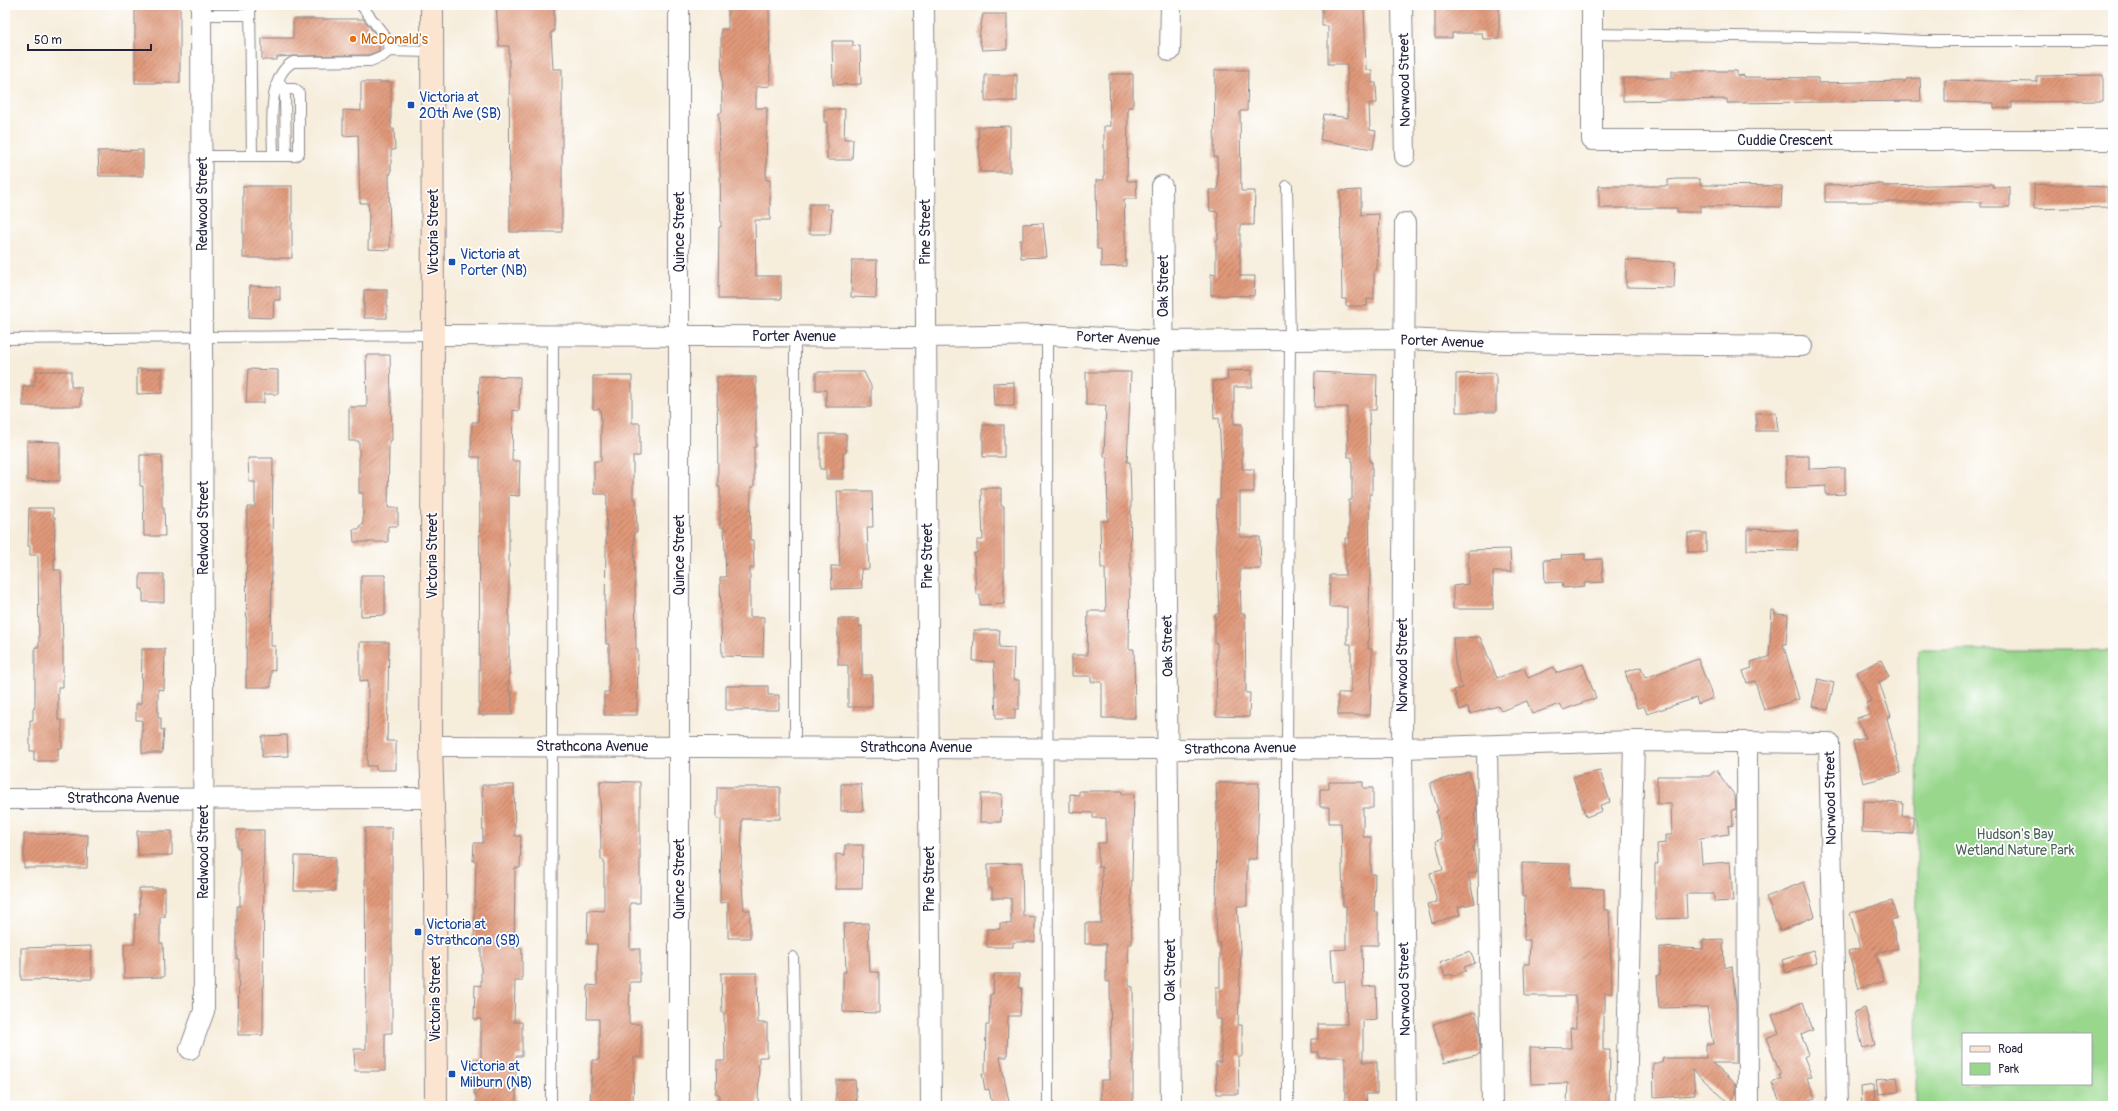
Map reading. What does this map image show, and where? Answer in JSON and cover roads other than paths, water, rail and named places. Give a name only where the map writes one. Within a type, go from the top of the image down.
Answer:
[{"type":"street","name":"Victoria Street","points":[[432,5],[433,335],[431,746],[435,872],[436,1106]]},
{"type":"street","name":"Quince Street","points":[[678,1106],[679,5]]},
{"type":"street","name":"Pine Street","points":[[924,5],[930,1106]]},
{"type":"street","points":[[1170,51],[1171,5]]},
{"type":"street","name":"Norwood Street","points":[[1402,5],[1405,156]]},
{"type":"street","name":"Cuddie Crescent","points":[[1592,5],[1592,140],[2113,140]]},
{"type":"street","name":"Redwood Street","points":[[190,1049],[204,1011],[201,10]]},
{"type":"street","name":"Oak Street","points":[[1162,186],[1169,749],[1171,1106]]},
{"type":"street","name":"Norwood Street","points":[[1405,223],[1402,748],[1406,1106]]},
{"type":"street","name":"Porter Avenue","points":[[433,335],[925,337],[1047,334],[1163,341],[1404,339],[1495,343],[1802,346]]},
{"type":"street","points":[[1626,1106],[1634,741]]},
{"type":"street","name":"Strathcona Avenue","points":[[431,746],[1169,749],[1402,748],[1634,741],[1747,742]]},
{"type":"street","points":[[1747,742],[1748,1106]]},
{"type":"street","name":"Norwood Street","points":[[1747,742],[1828,743],[1837,1106]]},
{"type":"street","points":[[1487,746],[1492,1106]]},
{"type":"street","name":"Strathcona Avenue","points":[[5,799],[432,798]]},
{"type":"lane","points":[[360,5],[387,39],[389,50]]},
{"type":"lane","points":[[201,10],[250,10],[252,156]]},
{"type":"lane","points":[[1592,34],[1868,38],[1923,41],[2113,41]]},
{"type":"lane","points":[[286,156],[281,85],[284,69],[293,62],[370,61],[383,56],[389,50],[432,52]]},
{"type":"lane","points":[[273,156],[273,95],[281,85]]},
{"type":"lane","points":[[202,156],[294,156],[299,153],[299,93],[294,89],[281,85]]},
{"type":"lane","points":[[1286,186],[1290,339],[1287,748],[1288,1106]]},
{"type":"lane","points":[[1047,334],[1048,1106]]},
{"type":"lane","points":[[5,339],[433,335]]},
{"type":"lane","points":[[551,1106],[553,336]]},
{"type":"lane","points":[[795,336],[795,747]]},
{"type":"lane","points":[[793,957],[796,1106]]},
{"type":"place","name":"McDonald's","points":[[353,39]]},
{"type":"place","name":"Victoria at 20th Ave (SB)","points":[[411,105]]},
{"type":"place","name":"Victoria at Porter (NB)","points":[[452,262]]},
{"type":"place","name":"Victoria at Strathcona (SB)","points":[[418,932]]},
{"type":"place","name":"Victoria at Milburn (NB)","points":[[452,1074]]},
{"type":"park label","name":"Hudson's Bay Wetland Nature Park","points":[[2015,842]]}]
